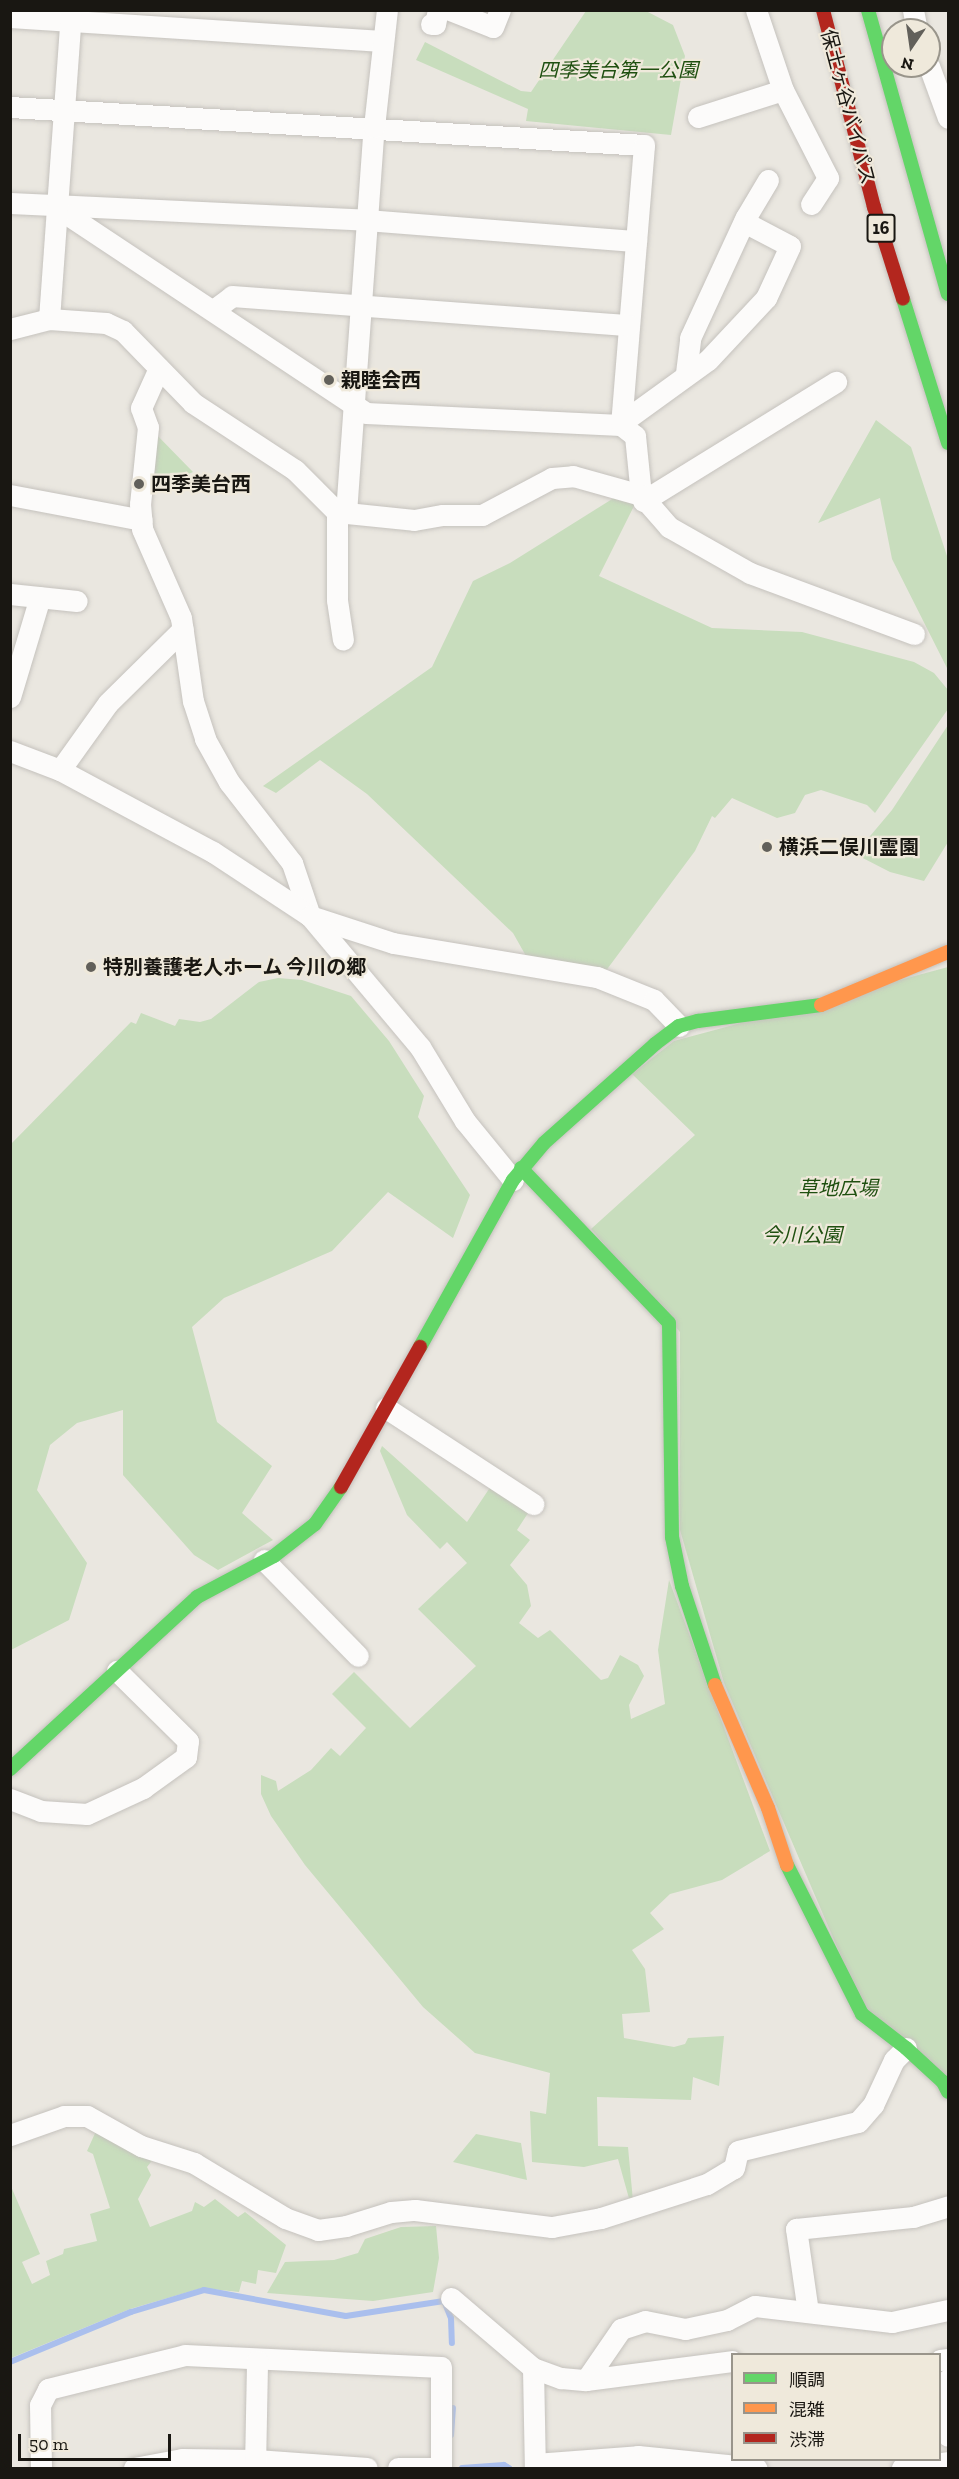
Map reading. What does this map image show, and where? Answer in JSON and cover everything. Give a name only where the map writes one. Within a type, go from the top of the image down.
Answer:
[{"type":"main road","name":"保土ヶ谷バイパス","points":[[823,10],[874,207],[948,443]]},
{"type":"main road","name":"16","points":[[868,10],[948,294]]},
{"type":"main road","points":[[10,1769],[197,1597],[264,1560],[315,1524],[332,1504],[517,1174],[544,1143],[679,1026],[812,1009],[946,959]]},
{"type":"main road","points":[[517,1174],[669,1323],[672,1537],[682,1586],[717,1692],[768,1808],[790,1875],[862,2014],[906,2048],[943,2082],[948,2092]]},
{"type":"street","points":[[450,10],[493,27],[500,10]]},
{"type":"street","points":[[756,10],[783,90],[828,178],[811,204]]},
{"type":"street","points":[[10,17],[387,24],[374,127],[353,406],[341,513],[337,600],[343,640]]},
{"type":"street","points":[[49,319],[70,17]]},
{"type":"street","points":[[934,78],[947,109]]},
{"type":"street","points":[[698,117],[783,90]]},
{"type":"street","points":[[10,107],[63,112],[374,127],[644,145],[621,424]]},
{"type":"street","points":[[686,373],[690,338],[744,222],[768,180]]},
{"type":"street","points":[[10,203],[56,207],[367,220],[636,241]]},
{"type":"street","points":[[56,207],[215,309],[366,413],[621,424],[635,436],[642,498]]},
{"type":"street","points":[[621,424],[686,373],[708,360],[766,298],[782,269],[790,246],[789,239],[744,222]]},
{"type":"street","points":[[215,309],[232,296],[629,325]]},
{"type":"street","points":[[10,329],[49,319],[106,323],[123,331],[193,403],[295,470],[341,513],[414,520],[442,515],[482,515],[552,478],[573,476],[642,498],[669,527],[750,573],[914,634]]},
{"type":"street","points":[[159,368],[141,408],[148,427],[142,520],[171,589],[183,629],[193,701],[206,739],[229,782],[292,863],[310,916],[420,1047],[465,1122],[517,1174]]},
{"type":"street","points":[[642,498],[836,382]]},
{"type":"street","points":[[10,495],[142,520]]},
{"type":"street","points":[[10,594],[77,601]]},
{"type":"street","points":[[10,697],[40,597]]},
{"type":"street","points":[[60,770],[108,703],[183,629]]},
{"type":"street","points":[[10,751],[60,770],[213,852],[310,916],[393,944],[597,977],[654,1000],[679,1026]]},
{"type":"street","points":[[386,1408],[533,1504]]},
{"type":"street","points":[[264,1560],[358,1656]]},
{"type":"street","points":[[10,1799],[41,1811],[87,1814],[143,1788],[186,1757],[188,1741],[117,1671]]},
{"type":"street","points":[[10,2135],[64,2116],[87,2116],[141,2146],[194,2163],[285,2218],[318,2230],[415,2210],[552,2226],[601,2218],[706,2184],[734,2169],[738,2151],[858,2122],[873,2105],[894,2060],[906,2048]]},
{"type":"street","points":[[808,2312],[796,2229],[913,2217],[948,2206]]},
{"type":"street","points":[[451,2298],[533,2368],[561,2378],[586,2380],[731,2361]]},
{"type":"street","points":[[586,2380],[621,2329],[645,2321],[685,2329],[727,2320],[755,2306],[892,2322],[948,2310]]},
{"type":"street","points":[[41,2469],[40,2405],[48,2389],[185,2355],[257,2361],[288,2359],[441,2367],[441,2468],[398,2469]]},
{"type":"street","points":[[255,2464],[257,2361]]},
{"type":"street","points":[[533,2368],[535,2466],[638,2456],[756,2469]]},
{"type":"street","points":[[948,2379],[944,2394],[948,2436]]},
{"type":"street","points":[[134,2469],[182,2459],[367,2469]]},
{"type":"street","points":[[902,2469],[948,2462]]},
{"type":"green space","name":"四季美台第一公園","points":[[586,11],[646,11],[673,25],[685,56],[671,135],[526,121],[528,109],[416,60],[425,42],[521,91],[531,92]]},
{"type":"green space","points":[[876,420],[911,447],[948,559],[948,670],[892,559],[880,498],[818,523]]},
{"type":"green space","points":[[152,430],[193,472],[156,489],[148,499]]},
{"type":"green space","points":[[617,496],[635,504],[599,576],[712,628],[802,632],[914,662],[934,673],[948,690],[948,709],[875,813],[867,805],[821,790],[805,795],[795,813],[777,818],[732,798],[715,818],[712,816],[695,851],[605,972],[530,963],[513,933],[367,794],[320,760],[276,793],[263,786],[432,667],[473,581],[510,563]]},
{"type":"green space","points":[[948,725],[948,842],[924,881],[890,872],[855,854],[892,810]]},
{"type":"green space","name":"今川公園","points":[[948,967],[948,2081],[864,2010],[724,1683],[680,1530],[680,1332],[591,1229],[695,1135],[632,1074],[674,1041]]},
{"type":"green space","points":[[278,978],[302,980],[351,996],[389,1041],[424,1096],[418,1117],[470,1195],[453,1238],[388,1192],[332,1251],[224,1298],[192,1327],[217,1422],[272,1466],[242,1513],[273,1540],[218,1570],[194,1555],[123,1475],[123,1410],[77,1423],[50,1445],[37,1490],[87,1563],[69,1620],[11,1650],[11,1144],[131,1022],[136,1024],[141,1013],[175,1026],[179,1019],[200,1022],[211,1019],[259,982]]},
{"type":"green space","points":[[382,1446],[467,1522],[493,1483],[530,1510],[517,1530],[530,1540],[510,1565],[527,1585],[531,1606],[519,1623],[538,1638],[550,1630],[601,1680],[608,1678],[620,1655],[638,1665],[644,1676],[629,1705],[631,1719],[665,1704],[658,1650],[669,1580],[770,1851],[722,1880],[670,1894],[650,1913],[664,1929],[632,1950],[645,1969],[650,2012],[622,2014],[624,2038],[674,2047],[685,2044],[688,2038],[724,2036],[719,2086],[693,2077],[691,2100],[597,2097],[598,2146],[628,2147],[633,2201],[630,2202],[618,2159],[584,2167],[532,2162],[530,2111],[546,2114],[550,2073],[475,2053],[423,2007],[305,1865],[271,1816],[261,1794],[261,1775],[276,1781],[278,1791],[311,1770],[331,1748],[340,1756],[366,1728],[332,1694],[354,1672],[410,1728],[476,1666],[418,1609],[467,1563],[447,1542],[440,1549],[407,1515],[380,1451]]},
{"type":"green space","points":[[97,2129],[154,2158],[147,2167],[151,2175],[138,2199],[150,2227],[192,2211],[195,2202],[204,2207],[215,2199],[238,2217],[245,2212],[286,2245],[276,2273],[258,2270],[256,2284],[242,2281],[239,2292],[202,2288],[130,2309],[11,2358],[10,2184],[40,2254],[22,2262],[32,2284],[50,2275],[46,2261],[63,2254],[64,2249],[97,2241],[90,2214],[110,2208],[93,2154],[87,2151]]},
{"type":"green space","points":[[476,2134],[521,2143],[527,2180],[453,2162]]},
{"type":"green space","points":[[436,2226],[439,2258],[433,2292],[373,2301],[267,2293],[285,2262],[334,2260],[358,2253],[365,2239],[401,2227]]},
{"type":"waterway","points":[[10,2362],[131,2312],[204,2290],[346,2316],[444,2301],[451,2318],[452,2343]]},
{"type":"waterway","points":[[451,2435],[453,2408]]},
{"type":"waterway","points":[[462,2468],[504,2465],[509,2468]]},
{"type":"traffic: fast","points":[[868,10],[948,294]]},
{"type":"traffic: fast","points":[[903,299],[948,443]]},
{"type":"traffic: fast","points":[[420,1347],[513,1180],[544,1143],[655,1044],[679,1026],[698,1021],[821,1005]]},
{"type":"traffic: fast","points":[[521,1168],[669,1323],[672,1537],[682,1586],[715,1685]]},
{"type":"traffic: fast","points":[[10,1769],[197,1597],[274,1556],[315,1524],[341,1487]]},
{"type":"traffic: fast","points":[[787,1865],[862,2014],[906,2048],[943,2082],[948,2092]]},
{"type":"traffic: slow","points":[[821,1005],[948,952]]},
{"type":"traffic: slow","points":[[715,1685],[768,1808],[787,1865]]},
{"type":"traffic: jam","points":[[823,10],[874,207],[903,299]]},
{"type":"traffic: jam","points":[[341,1487],[420,1347]]},
{"type":"place","name":"親睦会西","points":[[329,380]]},
{"type":"place","name":"四季美台西","points":[[139,484]]},
{"type":"place","name":"横浜二俣川霊園","points":[[767,847]]},
{"type":"place","name":"特別養護老人ホーム 今川の郷","points":[[91,967]]},
{"type":"park label","name":"草地広場","points":[[838,1188]]}]
